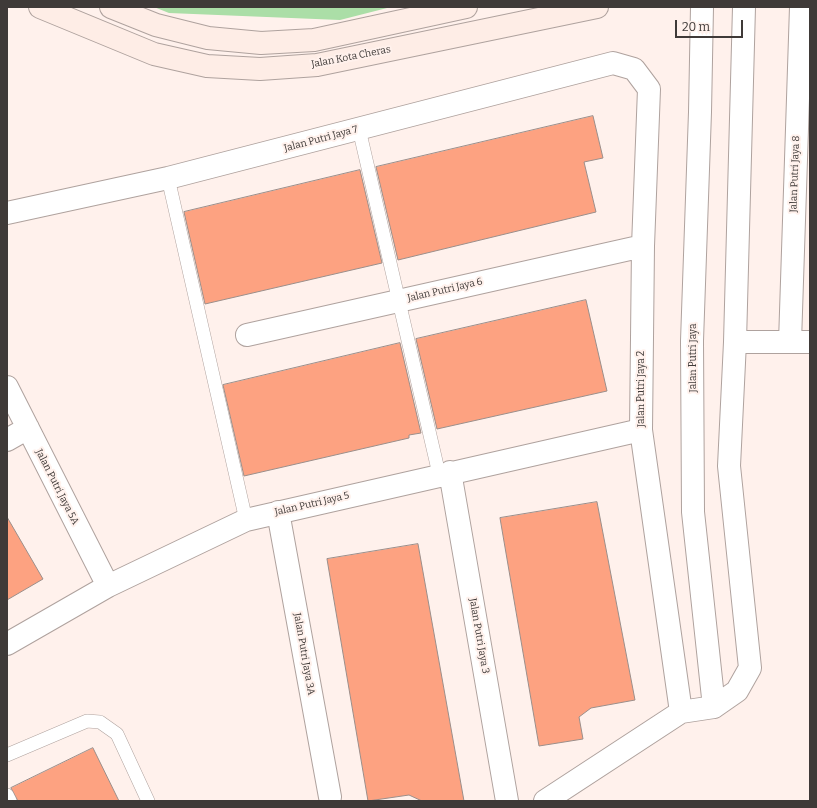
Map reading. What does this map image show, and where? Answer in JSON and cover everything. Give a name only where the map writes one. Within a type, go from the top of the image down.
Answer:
[{"type":"street","name":"Jalan Kota Cheras","points":[[40,7],[154,54],[207,66],[260,69],[317,65],[597,7]]},
{"type":"street","points":[[111,7],[156,25],[208,38],[261,43],[314,40],[466,7]]},
{"type":"street","name":"Jalan Putri Jaya","points":[[702,7],[692,341],[693,512],[714,707]]},
{"type":"street","points":[[545,801],[681,712],[714,707],[737,691],[750,668],[729,466],[735,342],[744,7]]},
{"type":"street","name":"Jalan Putri Jaya 8","points":[[800,342],[801,7]]},
{"type":"street","name":"Jalan Putri Jaya 7","points":[[7,213],[168,178],[613,63],[634,69]]},
{"type":"street","name":"Jalan Putri Jaya 2","points":[[634,69],[649,89],[643,246],[641,430],[681,712]]},
{"type":"street","name":"Jalan Putri Jaya 6","points":[[247,335],[643,246]]},
{"type":"street","points":[[735,342],[800,342]]},
{"type":"street","name":"Jalan Putri Jaya 5A","points":[[7,387],[108,586]]},
{"type":"street","points":[[7,440],[28,428]]},
{"type":"street","name":"Jalan Putri Jaya 5","points":[[7,644],[108,586],[246,520],[444,473],[641,430]]},
{"type":"street","name":"Jalan Putri Jaya 3","points":[[444,473],[508,801]]},
{"type":"street","name":"Jalan Putri Jaya 3A","points":[[278,512],[330,797]]},
{"type":"lane","points":[[359,129],[398,301],[444,473]]},
{"type":"lane","points":[[168,178],[246,520]]},
{"type":"lane","points":[[7,754],[87,721],[100,722],[117,734],[148,801]]},
{"type":"lane","points":[[7,795],[10,801]]},
{"type":"green space","points":[[154,7],[391,7],[340,20],[169,13]]},
{"type":"building","points":[[593,116],[603,158],[584,162],[596,212],[398,260],[376,167]]},
{"type":"building","points":[[360,170],[382,263],[205,304],[184,212]]},
{"type":"building","points":[[586,300],[607,391],[437,429],[416,339]]},
{"type":"building","points":[[400,343],[421,433],[409,435],[409,438],[244,476],[223,385]]},
{"type":"building","points":[[597,502],[635,700],[591,708],[579,717],[583,739],[539,746],[500,518]]},
{"type":"building","points":[[7,517],[43,579],[7,600]]},
{"type":"building","points":[[418,544],[464,801],[422,801],[409,795],[368,801],[327,559]]},
{"type":"building","points":[[93,748],[119,801],[18,801],[11,788]]}]
